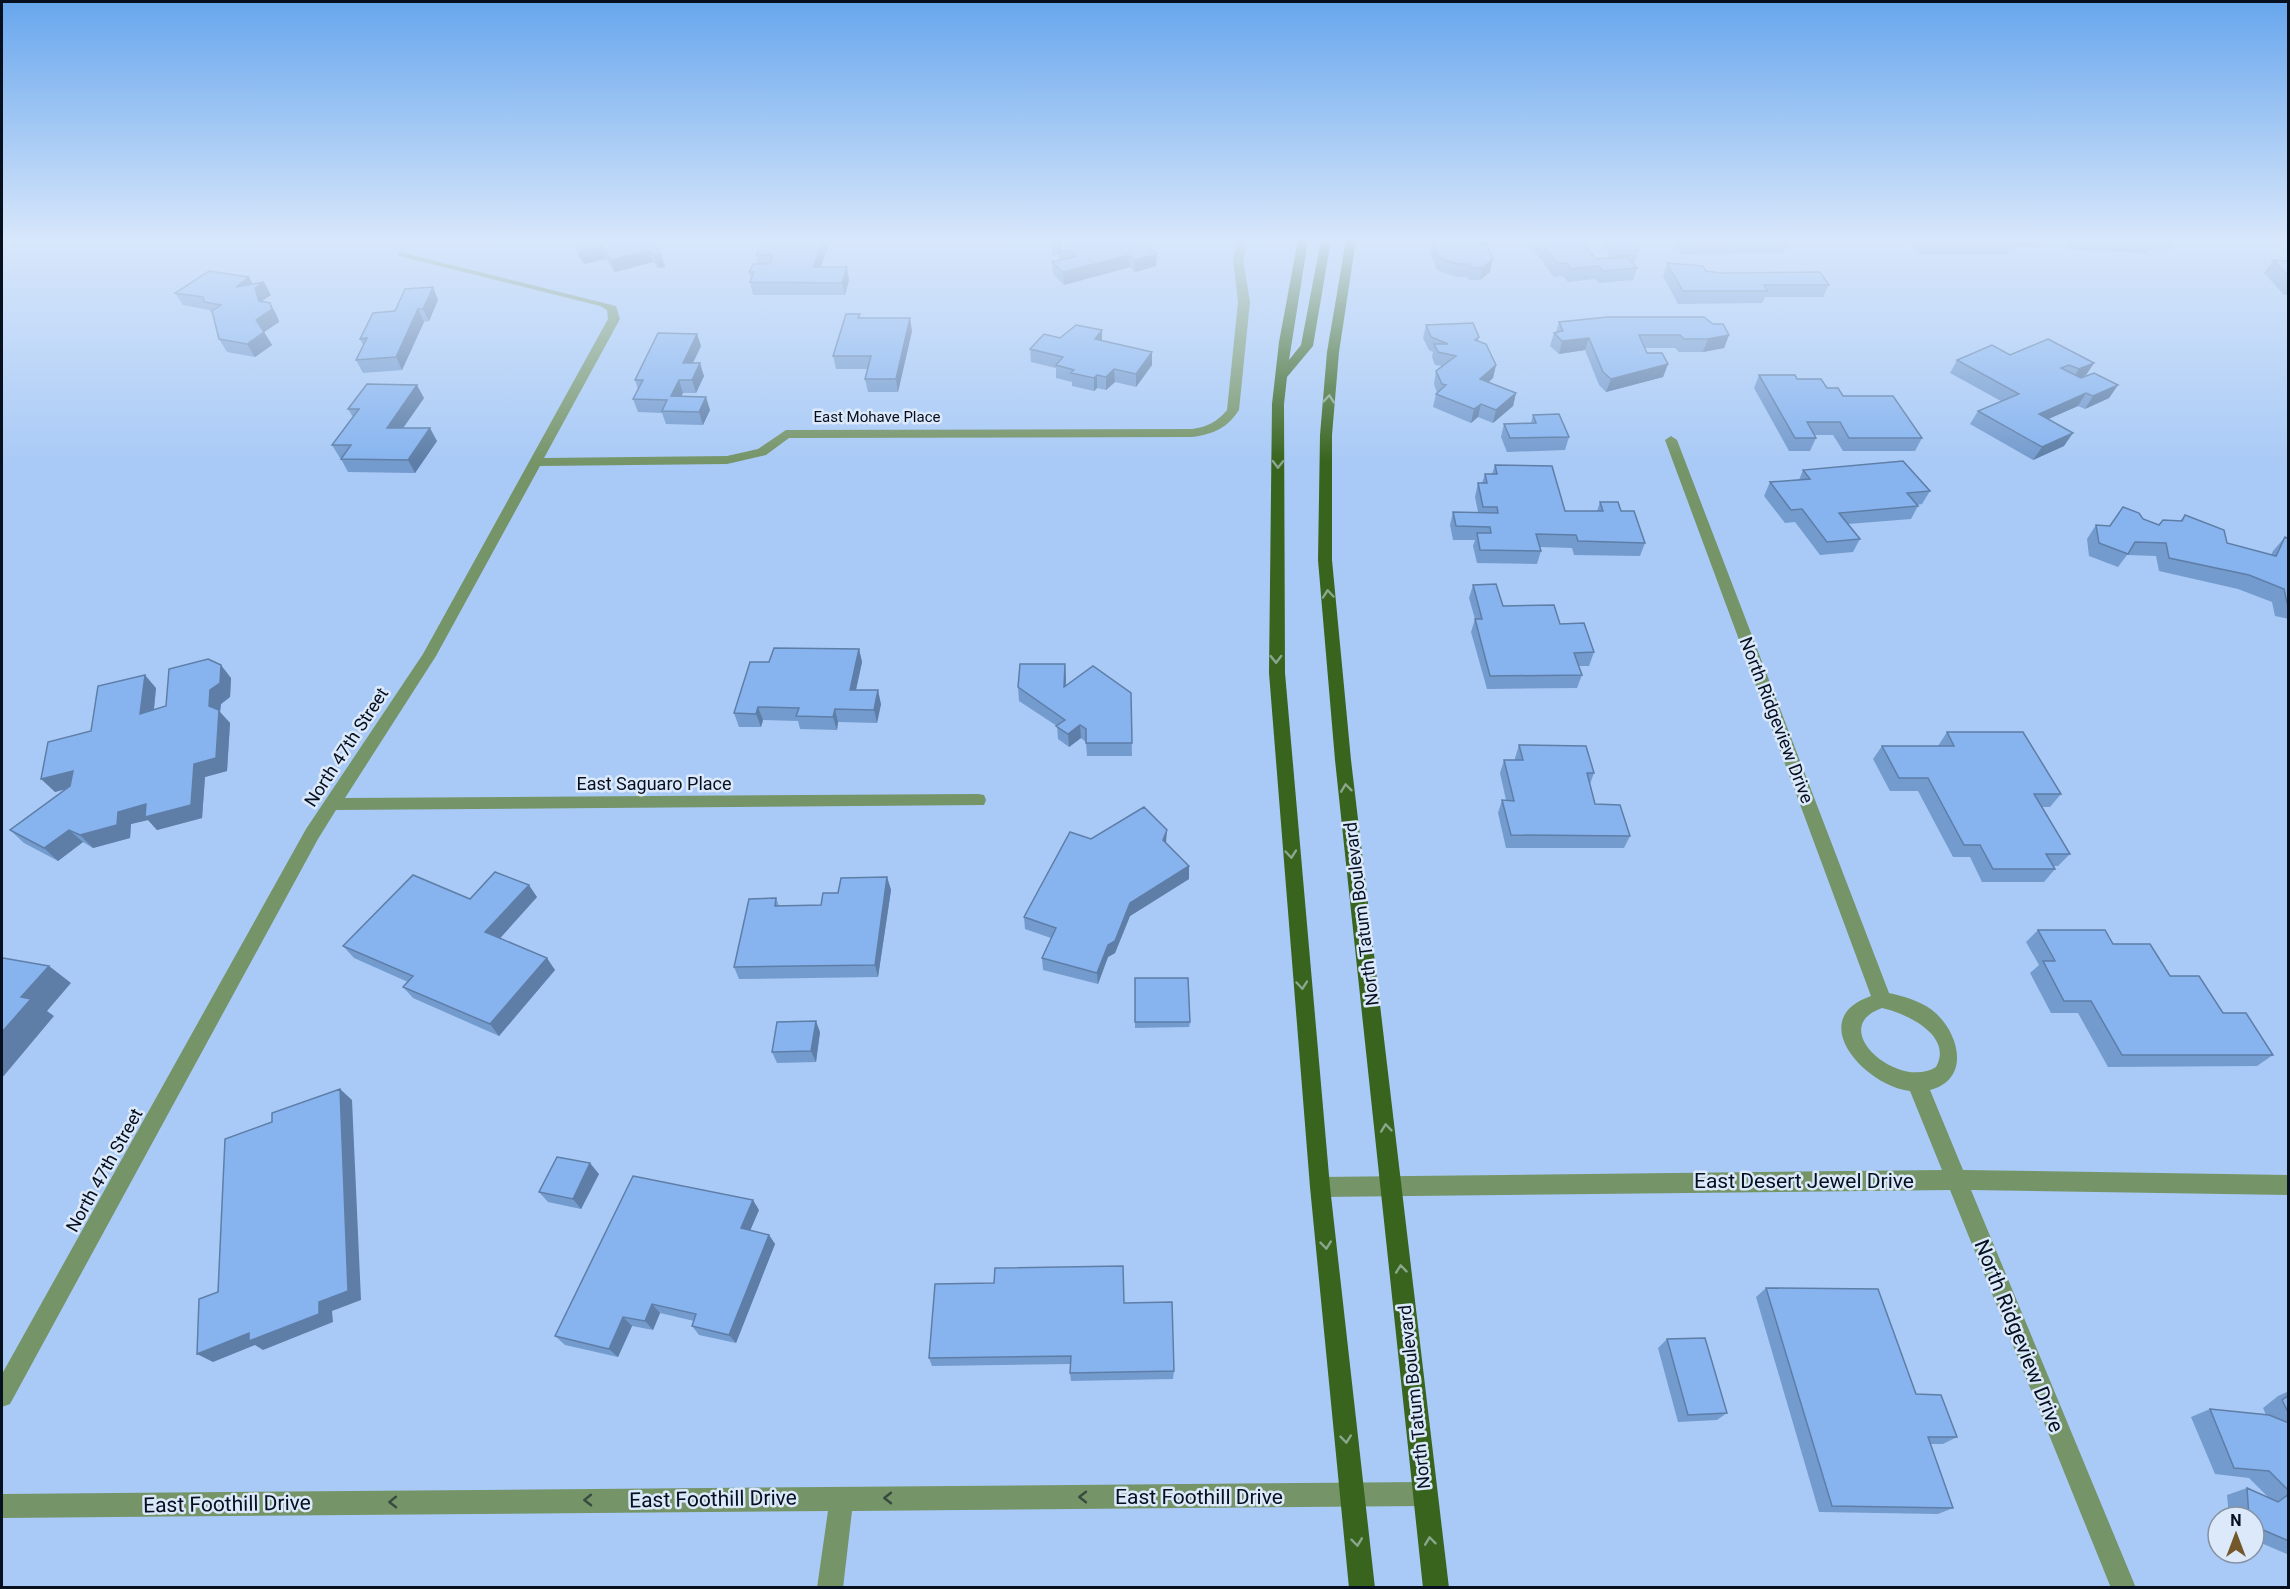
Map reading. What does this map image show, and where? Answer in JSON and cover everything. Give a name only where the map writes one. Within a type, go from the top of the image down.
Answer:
[{"type":"main road","points":[[1291,314],[1280,379],[1275,565],[1277,673],[1320,1187],[1362,1587]]},
{"type":"main road","points":[[1280,379],[1307,346],[1313,314]]},
{"type":"main road","name":"North Tatum Boulevard","points":[[1339,314],[1333,352],[1326,435],[1325,560],[1343,760],[1436,1587]]},
{"type":"street","name":"North 47th Street","points":[[2,1396],[307,844],[429,656],[537,462],[614,319],[613,314]]},
{"type":"street","name":"East Mohave Place","points":[[537,462],[728,460],[762,452],[786,434],[1192,433],[1209,431],[1224,424],[1233,410],[1243,314]]},
{"type":"street","name":"North Ridgeview Drive","points":[[1671,440],[1882,1000]]},
{"type":"street","name":"East Saguaro Place","points":[[331,804],[978,800]]},
{"type":"street","points":[[1882,1000],[1897,1002],[1919,1013],[1938,1029],[1946,1042],[1949,1054],[1948,1066],[1941,1075],[1930,1081],[1917,1083],[1899,1080],[1882,1072],[1856,1047],[1851,1033],[1850,1020],[1862,1006],[1882,1000]]},
{"type":"street","name":"North Ridgeview Drive","points":[[1917,1083],[2124,1587]]},
{"type":"street","name":"East Desert Jewel Drive","points":[[1320,1187],[1955,1180],[2289,1185]]},
{"type":"street","name":"East Foothill Drive","points":[[2,1506],[1424,1494]]},
{"type":"street","points":[[830,1587],[842,1498]]},
{"type":"building","points":[[213,314],[265,314],[256,320],[264,332],[247,344],[219,339]]},
{"type":"building","points":[[372,314],[416,314],[396,357],[356,360],[367,338],[360,339]]},
{"type":"building","points":[[846,314],[860,314],[858,318],[910,318],[896,379],[865,379],[871,356],[833,356]]},
{"type":"building","points":[[1608,317],[1704,317],[1713,324],[1723,324],[1729,335],[1708,339],[1684,339],[1680,335],[1639,335],[1647,353],[1662,353],[1668,364],[1611,379],[1603,372],[1589,338],[1562,341],[1554,333],[1563,331],[1559,322]]},
{"type":"building","points":[[1473,323],[1479,337],[1475,340],[1486,344],[1496,365],[1480,379],[1516,393],[1496,410],[1481,404],[1474,409],[1436,394],[1446,385],[1442,384],[1436,371],[1456,356],[1438,352],[1434,344],[1448,344],[1431,337],[1426,325]]},
{"type":"building","points":[[1076,325],[1102,330],[1095,339],[1152,352],[1136,374],[1114,369],[1106,377],[1097,375],[1094,378],[1071,373],[1074,370],[1056,365],[1063,357],[1030,349],[1044,334],[1060,338]]},
{"type":"building","points":[[658,333],[697,334],[683,363],[700,363],[692,380],[679,380],[671,396],[706,397],[699,412],[662,411],[667,400],[633,399],[643,380],[635,380]]},
{"type":"building","points":[[2048,339],[2094,363],[2079,369],[2069,365],[2061,368],[2081,378],[2094,373],[2118,385],[2093,396],[2086,393],[2039,414],[2073,433],[2042,447],[1978,411],[2019,394],[1957,360],[1992,345],[2010,355]]},
{"type":"building","points":[[1759,375],[1795,375],[1797,379],[1821,379],[1827,388],[1838,388],[1843,396],[1893,396],[1922,438],[1849,438],[1840,422],[1807,422],[1816,438],[1795,438]]},
{"type":"building","points":[[367,384],[417,385],[387,428],[430,428],[408,460],[341,459],[351,445],[332,445],[359,409],[348,409]]},
{"type":"building","points":[[1559,414],[1569,437],[1510,438],[1504,424],[1536,423],[1533,415]]},
{"type":"building","points":[[1903,461],[1930,491],[1907,493],[1918,506],[1839,513],[1860,539],[1827,542],[1802,509],[1791,510],[1770,482],[1810,479],[1803,470]]},
{"type":"building","points":[[1495,465],[1552,466],[1565,511],[1603,511],[1600,502],[1618,502],[1621,511],[1634,511],[1645,543],[1578,541],[1576,535],[1536,534],[1541,551],[1480,550],[1477,533],[1491,533],[1490,527],[1456,526],[1453,512],[1498,513],[1497,507],[1483,507],[1478,483],[1487,483],[1485,474],[1497,474]]},
{"type":"building","points":[[2123,507],[2159,525],[2163,520],[2182,521],[2185,515],[2224,530],[2227,543],[2276,556],[2285,537],[2289,539],[2289,603],[2287,603],[2284,589],[2249,575],[2169,558],[2166,543],[2135,542],[2128,554],[2099,543],[2096,525],[2110,526]]},
{"type":"building","points":[[1496,584],[1503,606],[1554,605],[1560,624],[1584,623],[1594,652],[1574,653],[1582,675],[1490,676],[1475,619],[1482,619],[1473,585]]},
{"type":"building","points":[[774,648],[859,649],[850,690],[878,690],[874,710],[835,709],[833,717],[796,716],[799,708],[758,707],[756,714],[734,713],[750,662],[769,662]]},
{"type":"building","points":[[208,659],[221,665],[220,683],[210,690],[209,706],[219,710],[216,758],[194,764],[191,805],[145,817],[146,804],[118,812],[117,825],[80,835],[69,830],[44,848],[10,830],[70,786],[73,771],[41,779],[48,742],[91,731],[98,686],[145,675],[140,714],[166,706],[169,669]]},
{"type":"building","points":[[1020,664],[1065,664],[1064,687],[1093,666],[1131,693],[1132,743],[1086,743],[1086,729],[1080,725],[1068,734],[1056,726],[1065,720],[1018,687]]},
{"type":"building","points":[[1947,732],[2023,732],[2061,794],[2034,794],[2070,854],[2046,854],[2055,869],[1993,869],[1980,845],[1964,845],[1928,778],[1899,778],[1882,746],[1954,746]]},
{"type":"building","points":[[1519,745],[1586,746],[1594,773],[1587,773],[1595,804],[1620,805],[1630,836],[1511,835],[1502,800],[1514,801],[1504,760],[1523,760]]},
{"type":"building","points":[[1144,807],[1167,830],[1163,840],[1189,866],[1130,903],[1115,941],[1108,945],[1097,973],[1042,958],[1056,928],[1024,917],[1070,832],[1091,839]]},
{"type":"building","points":[[495,872],[529,885],[485,932],[547,958],[490,1024],[403,987],[413,976],[343,946],[413,875],[470,899]]},
{"type":"building","points":[[887,877],[875,965],[734,967],[749,899],[776,898],[775,906],[821,905],[823,893],[838,893],[841,878]]},
{"type":"building","points":[[2038,930],[2105,930],[2113,944],[2150,944],[2170,976],[2199,976],[2223,1013],[2246,1013],[2273,1055],[2122,1055],[2091,1001],[2064,1001],[2043,961],[2055,961]]},
{"type":"building","points":[[2,959],[49,966],[21,997],[31,999],[2,1032]]},
{"type":"building","points":[[1135,978],[1188,978],[1190,1022],[1135,1022]]},
{"type":"building","points":[[816,1021],[811,1051],[772,1052],[777,1022]]},
{"type":"building","points":[[340,1089],[348,1291],[319,1302],[319,1314],[249,1341],[249,1333],[197,1354],[199,1299],[218,1292],[225,1139],[272,1122],[272,1113]]},
{"type":"building","points":[[557,1157],[590,1163],[573,1199],[539,1192]]},
{"type":"building","points":[[633,1176],[753,1200],[741,1228],[769,1235],[729,1335],[692,1326],[696,1314],[652,1304],[645,1321],[623,1317],[609,1349],[555,1336]]},
{"type":"building","points":[[1123,1266],[1124,1303],[1172,1302],[1174,1371],[1070,1373],[1071,1356],[929,1358],[935,1284],[994,1283],[995,1268]]},
{"type":"building","points":[[1766,1288],[1878,1289],[1916,1394],[1941,1395],[1957,1437],[1928,1437],[1953,1508],[1832,1506]]},
{"type":"building","points":[[1705,1338],[1727,1413],[1688,1415],[1667,1339]]},
{"type":"building","points":[[2289,1395],[2289,1414],[2282,1400]]},
{"type":"building","points":[[2210,1409],[2269,1415],[2289,1423],[2289,1491],[2269,1471],[2234,1468]]},
{"type":"building","points":[[2247,1488],[2278,1502],[2289,1494],[2289,1541],[2266,1531],[2266,1505],[2248,1505]]}]
